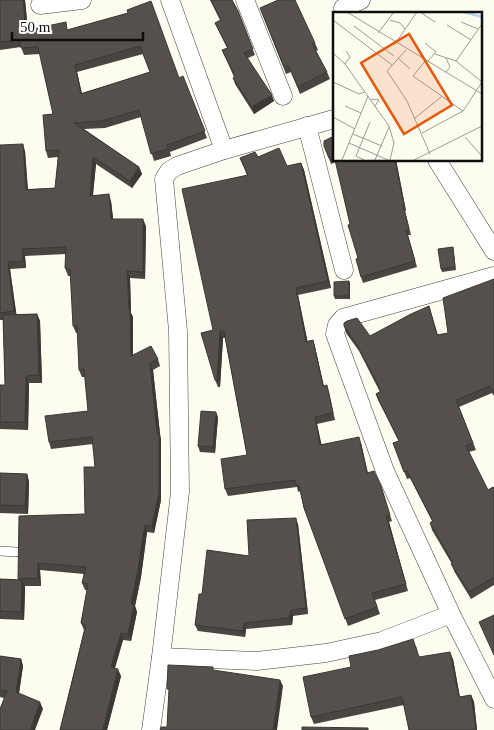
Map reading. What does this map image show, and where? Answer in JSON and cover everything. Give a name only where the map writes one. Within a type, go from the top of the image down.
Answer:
[{"type":"street","points":[[40,5],[82,0]]},
{"type":"street","points":[[170,0],[224,150]]},
{"type":"street","points":[[343,7],[361,0]]},
{"type":"street","points":[[248,1],[283,96]]},
{"type":"street","points":[[151,730],[180,492],[178,332],[164,179],[169,171],[177,166],[224,150],[333,118]]},
{"type":"street","points":[[307,126],[344,270]]},
{"type":"street","points":[[438,161],[494,251]]},
{"type":"street","points":[[494,276],[343,318],[337,324],[335,334],[385,470],[451,614],[494,699]]},
{"type":"street","points":[[161,657],[257,661],[326,653],[382,641],[451,614]]},
{"type":"lane","points":[[0,551],[16,552]]},
{"type":"building","points":[[0,0],[23,0],[25,22],[32,21],[33,29],[66,22],[67,30],[128,13],[127,10],[151,1],[179,78],[183,76],[205,131],[167,145],[168,149],[151,154],[139,110],[102,121],[74,123],[139,167],[130,181],[93,157],[90,196],[109,194],[111,219],[143,219],[143,272],[127,271],[131,356],[151,346],[158,359],[150,363],[157,433],[159,433],[159,493],[152,526],[145,525],[131,604],[134,605],[128,634],[121,633],[111,667],[118,669],[103,730],[60,730],[86,625],[81,623],[88,584],[82,583],[86,567],[38,563],[38,578],[18,579],[19,516],[85,514],[84,467],[95,467],[92,437],[49,442],[45,416],[88,411],[84,369],[79,370],[77,326],[73,326],[70,269],[65,268],[66,247],[23,249],[23,261],[8,262],[14,311],[0,313],[0,145],[23,144],[26,190],[55,188],[59,150],[46,151],[43,115],[53,114],[38,47],[21,48],[20,40],[0,42]],"holes":[[[140,46],[150,72],[81,94],[75,65]]]},
{"type":"building","points":[[211,0],[232,0],[253,49],[244,53],[272,95],[252,107],[233,78],[235,76],[222,50],[228,48],[215,23],[221,20]]},
{"type":"building","points":[[278,0],[295,0],[315,43],[312,44],[327,72],[298,87],[288,65],[284,67],[260,8]]},
{"type":"building","points":[[333,136],[333,156],[329,158],[324,141]]},
{"type":"building","points":[[279,148],[287,166],[301,163],[328,281],[296,288],[306,342],[313,340],[323,386],[327,385],[333,413],[315,417],[320,445],[359,437],[367,473],[374,471],[381,486],[390,515],[386,516],[406,584],[372,593],[377,607],[345,619],[304,508],[299,485],[296,485],[295,480],[225,489],[221,459],[247,455],[224,331],[220,331],[217,380],[215,380],[201,333],[213,330],[182,189],[248,175],[240,158],[255,152],[258,157]]},
{"type":"building","points":[[335,161],[395,161],[409,229],[406,230],[415,261],[361,277],[356,259],[358,258],[348,225],[350,224]]},
{"type":"building","points":[[453,247],[455,267],[441,269],[438,249]]},
{"type":"building","points":[[494,279],[494,393],[490,386],[456,400],[473,443],[466,446],[488,490],[494,488],[494,577],[469,592],[451,564],[453,563],[430,523],[433,521],[407,471],[404,472],[393,443],[399,441],[376,394],[381,391],[344,323],[357,318],[370,336],[429,306],[437,335],[448,333],[443,298]]},
{"type":"building","points":[[349,281],[349,296],[334,296],[334,282]]},
{"type":"building","points":[[37,314],[39,375],[26,376],[25,422],[0,422],[0,385],[5,385],[3,315]]},
{"type":"building","points":[[201,411],[216,412],[213,447],[198,446]]},
{"type":"building","points":[[0,473],[27,474],[25,506],[0,505]]},
{"type":"building","points":[[296,518],[306,608],[291,610],[289,618],[244,623],[243,631],[195,625],[199,594],[202,594],[207,550],[249,556],[247,520]]},
{"type":"building","points":[[0,579],[22,580],[21,612],[0,611]]},
{"type":"building","points":[[494,615],[494,655],[479,622]]},
{"type":"building","points":[[413,639],[419,657],[450,652],[459,697],[471,695],[476,730],[409,730],[402,697],[311,717],[303,677],[351,667],[349,656],[378,650]]},
{"type":"building","points":[[0,656],[21,659],[16,692],[40,702],[30,730],[0,730],[0,709],[7,691],[0,690]]},
{"type":"building","points":[[168,665],[213,667],[213,670],[280,680],[273,730],[160,730],[161,727],[167,727]]},
{"type":"building","points":[[302,727],[368,728],[368,730],[302,730]]}]
